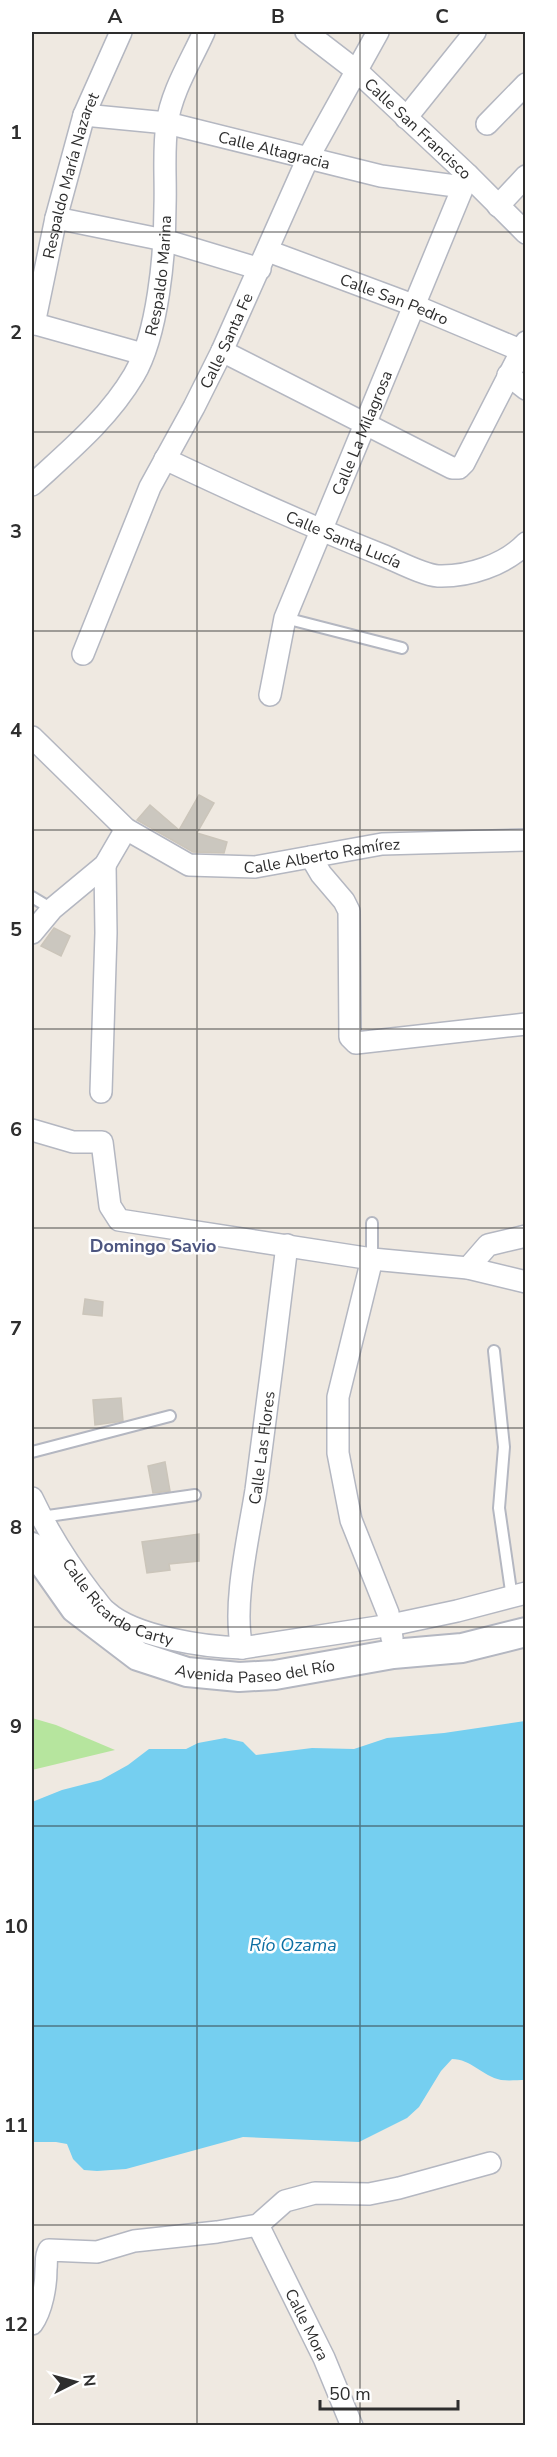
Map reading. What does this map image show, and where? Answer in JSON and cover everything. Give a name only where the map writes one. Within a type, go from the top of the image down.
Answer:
[{"type":"street","name":"Respaldo María Nazaret","points":[[33,323],[56,218],[84,115],[121,32]]},
{"type":"street","name":"Respaldo Marina","points":[[32,485],[101,421],[134,374],[143,354],[151,328],[164,240],[167,123],[173,99],[204,32]]},
{"type":"street","name":"Calle San Francisco","points":[[306,32],[358,72],[406,117],[466,181],[498,206],[525,233]]},
{"type":"street","name":"Calle Santa Fe","points":[[83,654],[150,487],[222,351],[308,158],[358,72],[378,32]]},
{"type":"street","points":[[406,117],[475,32]]},
{"type":"street","points":[[487,124],[525,84]]},
{"type":"street","name":"Calle Altagracia","points":[[84,115],[167,123],[381,176],[466,181]]},
{"type":"street","points":[[498,206],[525,176]]},
{"type":"street","name":"Calle La Milagrosa","points":[[270,695],[285,618],[466,181]]},
{"type":"street","name":"Calle San Pedro","points":[[56,218],[264,260],[413,305],[523,346]]},
{"type":"street","points":[[33,323],[143,354]]},
{"type":"street","points":[[222,351],[452,468],[459,468],[464,463],[523,346]]},
{"type":"street","points":[[508,375],[525,389]]},
{"type":"street","name":"Calle Santa Lucía","points":[[165,459],[321,531],[436,576],[461,574],[488,567],[516,553],[525,543]]},
{"type":"street","points":[[32,737],[126,830],[105,865],[52,909],[32,933]]},
{"type":"street","name":"Calle Alberto Ramírez","points":[[126,830],[189,865],[255,867],[382,844],[525,840]]},
{"type":"street","points":[[311,857],[349,911],[350,1037],[352,1041],[382,1041],[525,1024]]},
{"type":"street","points":[[101,1092],[106,933],[105,865]]},
{"type":"street","points":[[32,1130],[73,1142],[102,1142],[110,1206],[119,1220],[372,1259],[468,1268],[525,1282]]},
{"type":"street","points":[[468,1268],[488,1245],[525,1236]]},
{"type":"street","name":"Calle Las Flores","points":[[242,1648],[238,1629],[242,1588],[287,1245]]},
{"type":"street","points":[[372,1259],[338,1397],[338,1453],[351,1520],[391,1625],[393,1654]]},
{"type":"street","name":"Calle Ricardo Carty","points":[[32,1498],[41,1517],[85,1585],[107,1613],[141,1632],[219,1647],[242,1648]]},
{"type":"street","name":"Avenida Paseo del Río","points":[[32,1547],[75,1608],[138,1656],[187,1671],[239,1677],[275,1675],[393,1654],[462,1648],[525,1632]]},
{"type":"street","name":"Avenida Paseo del Río","points":[[242,1648],[391,1625],[519,1595]]},
{"type":"street","points":[[32,2324],[37,2316],[46,2269],[46,2256],[49,2250],[97,2252],[134,2241],[258,2225],[285,2202],[315,2193],[379,2192],[490,2163]]},
{"type":"street","name":"Calle Mora","points":[[258,2225],[324,2358],[352,2426]]},
{"type":"lane","points":[[285,618],[402,648]]},
{"type":"lane","points":[[32,897],[52,909]]},
{"type":"lane","points":[[372,1223],[372,1259]]},
{"type":"lane","points":[[494,1351],[504,1447],[499,1508],[519,1595]]},
{"type":"lane","points":[[32,1452],[170,1416]]},
{"type":"lane","points":[[41,1517],[195,1495]]},
{"type":"green space","points":[[32,1718],[56,1725],[115,1750],[32,1770]]},
{"type":"water","name":"Río Ozama","points":[[525,1721],[525,2080],[494,2078],[465,2062],[452,2059],[441,2071],[419,2107],[407,2118],[359,2142],[243,2137],[126,2169],[97,2171],[84,2170],[73,2159],[67,2144],[32,2142],[32,1802],[62,1790],[101,1780],[128,1765],[149,1749],[186,1749],[198,1743],[225,1738],[243,1742],[256,1755],[312,1748],[354,1749],[387,1738],[444,1733]]},
{"type":"building","points":[[199,795],[214,803],[197,833],[227,842],[224,853],[193,852],[137,820],[150,805],[179,830]]},
{"type":"building","points":[[54,928],[70,936],[61,956],[41,946]]},
{"type":"building","points":[[85,1299],[103,1302],[102,1316],[83,1314]]},
{"type":"building","points":[[121,1398],[123,1421],[95,1425],[93,1400]]},
{"type":"building","points":[[165,1462],[170,1491],[153,1493],[148,1466]]},
{"type":"building","points":[[199,1534],[199,1561],[169,1564],[170,1570],[147,1573],[142,1542]]},
{"type":"district","name":"Domingo Savio","points":[[153,1246]]}]
